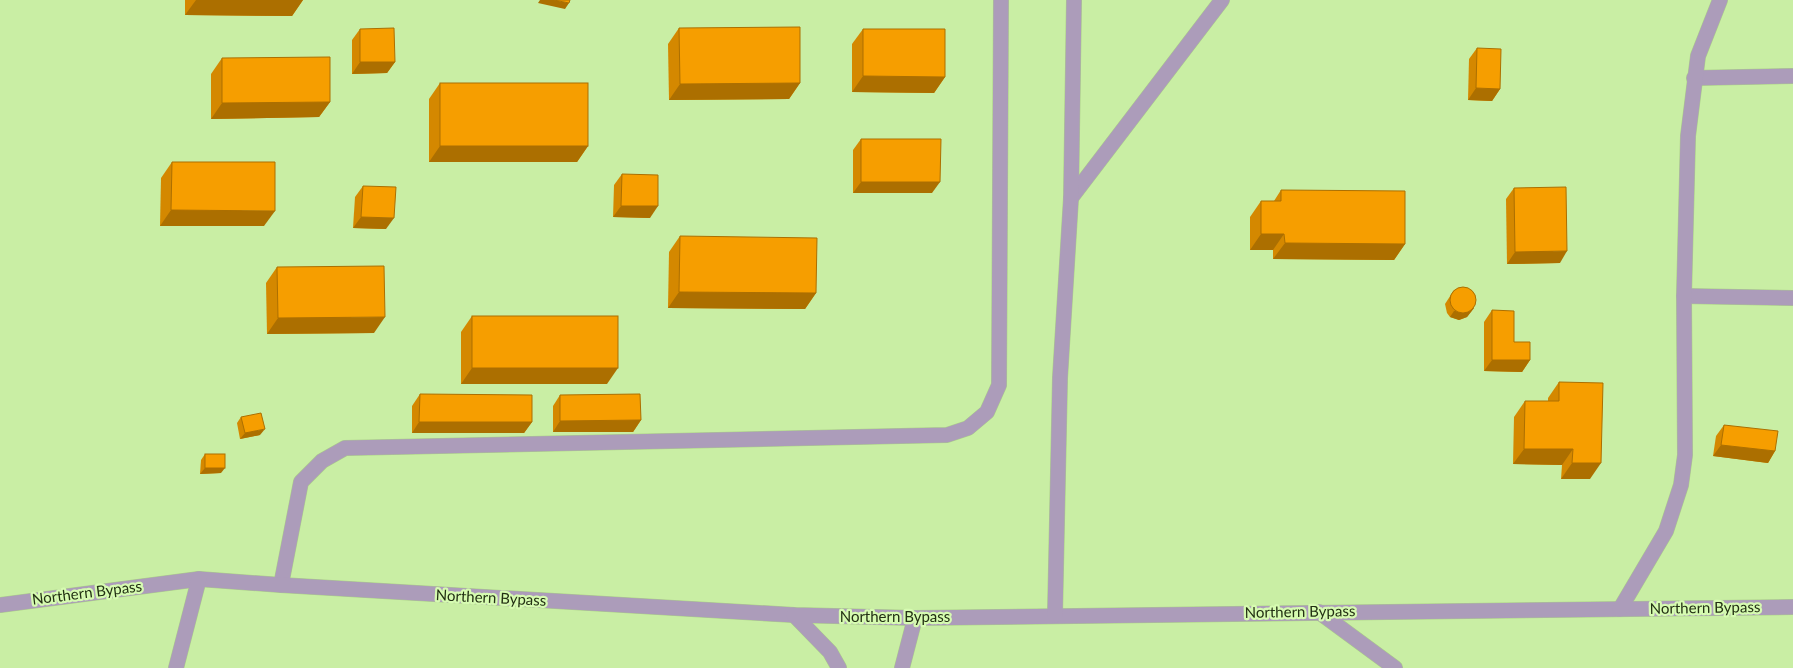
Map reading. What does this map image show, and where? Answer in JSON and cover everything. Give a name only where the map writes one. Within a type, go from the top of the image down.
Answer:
[{"type":"street","points":[[281,586],[301,482],[322,461],[346,448],[947,435],[968,428],[987,412],[999,385],[1001,0]]},
{"type":"street","points":[[1055,615],[1060,378],[1071,198],[1074,0]]},
{"type":"street","points":[[1071,198],[1222,0]]},
{"type":"street","points":[[1620,609],[1666,531],[1681,485],[1685,455],[1684,296],[1688,136],[1698,56],[1720,0]]},
{"type":"street","points":[[1694,78],[1793,76]]},
{"type":"street","points":[[1684,296],[1793,298]]},
{"type":"street","points":[[176,668],[199,579]]},
{"type":"street","name":"Northern Bypass","points":[[0,604],[199,579],[281,586],[794,615],[915,618],[1793,607]]},
{"type":"street","points":[[1319,612],[1395,668]]},
{"type":"street","points":[[794,615],[830,652],[839,668]]},
{"type":"street","points":[[902,668],[915,618]]},
{"type":"building","points":[[554,0],[570,0],[569,3]]},
{"type":"building","points":[[800,27],[800,83],[680,84],[679,28]]},
{"type":"building","points":[[394,28],[395,62],[360,62],[360,29]]},
{"type":"building","points":[[863,29],[945,29],[945,77],[863,76]]},
{"type":"building","points":[[1477,48],[1501,49],[1500,89],[1476,88]]},
{"type":"building","points":[[330,57],[330,102],[222,103],[222,58]]},
{"type":"building","points":[[440,83],[588,83],[588,146],[440,146]]},
{"type":"building","points":[[861,139],[941,139],[940,182],[861,182]]},
{"type":"building","points":[[172,162],[275,162],[275,211],[171,210]]},
{"type":"building","points":[[622,174],[658,175],[658,206],[621,206]]},
{"type":"building","points":[[363,186],[396,187],[394,218],[361,217]]},
{"type":"building","points":[[1566,187],[1567,251],[1515,252],[1514,188]]},
{"type":"building","points":[[1281,190],[1405,191],[1405,244],[1285,243],[1284,234],[1261,234],[1261,201],[1281,201]]},
{"type":"building","points":[[680,236],[817,238],[816,293],[679,292]]},
{"type":"building","points":[[384,266],[385,317],[278,318],[277,267]]},
{"type":"building","points":[[1463,287],[1472,291],[1476,300],[1472,309],[1463,313],[1454,309],[1450,300],[1454,291]]},
{"type":"building","points":[[1492,310],[1514,311],[1514,342],[1530,342],[1530,360],[1492,360]]},
{"type":"building","points":[[472,316],[618,316],[618,368],[472,368]]},
{"type":"building","points":[[1559,382],[1603,383],[1601,463],[1572,463],[1573,449],[1524,449],[1525,401],[1559,401]]},
{"type":"building","points":[[420,394],[532,395],[532,422],[419,422]]},
{"type":"building","points":[[640,394],[641,420],[560,421],[560,395]]},
{"type":"building","points":[[261,413],[265,429],[245,433],[241,417]]},
{"type":"building","points":[[1724,425],[1778,431],[1775,451],[1721,445]]},
{"type":"building","points":[[205,454],[225,454],[225,468],[205,468]]}]
